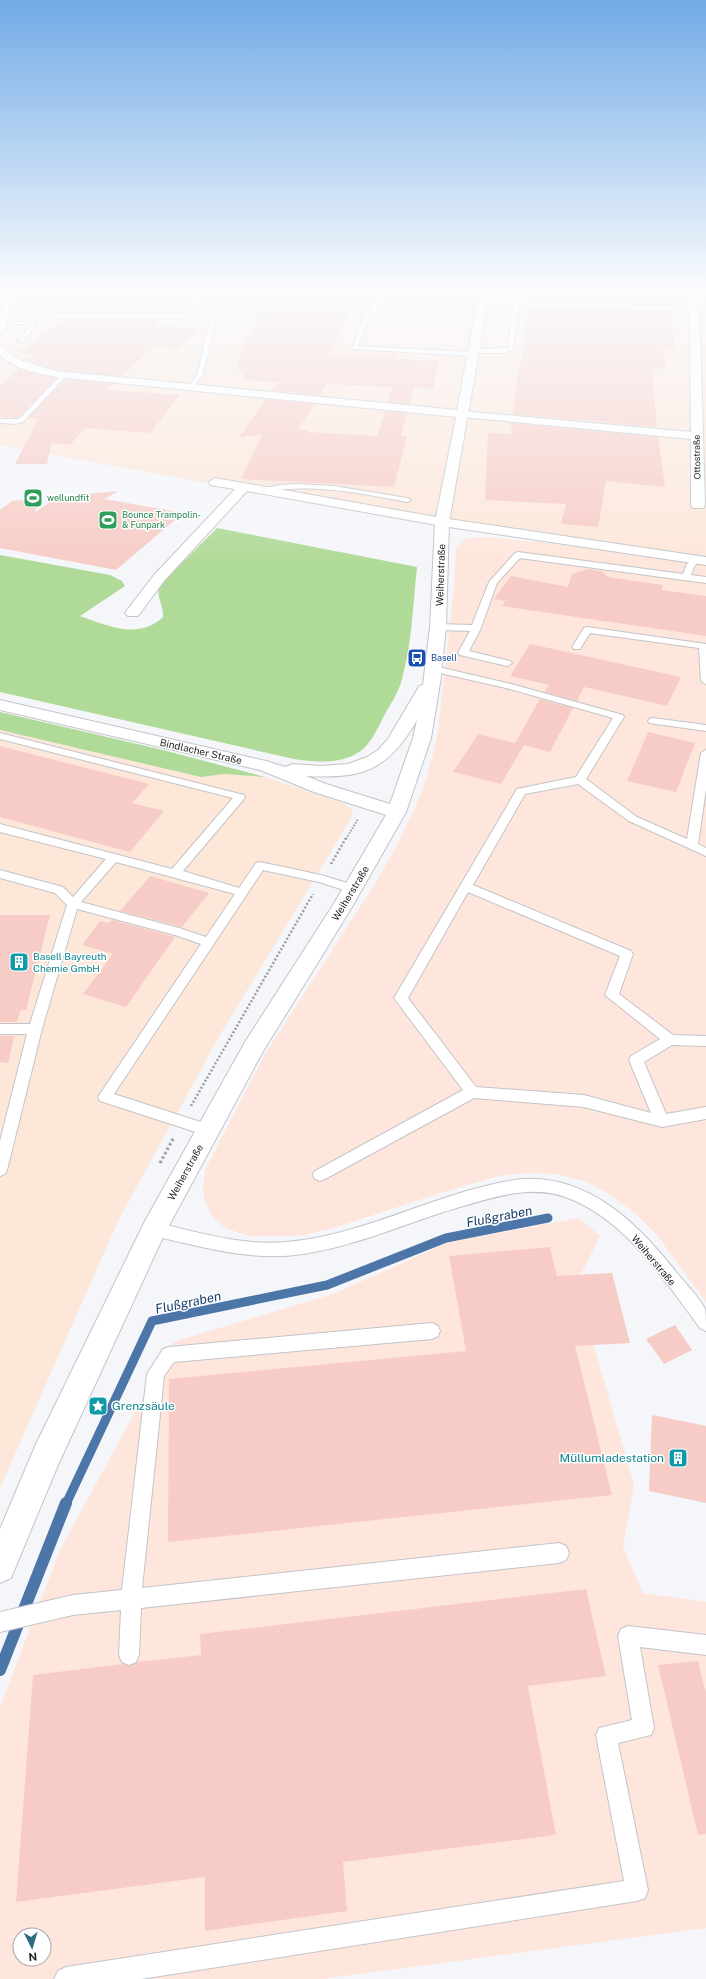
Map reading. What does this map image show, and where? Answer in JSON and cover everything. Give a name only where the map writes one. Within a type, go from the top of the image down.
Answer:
[{"type":"street","points":[[126,381],[697,436]]},
{"type":"street","name":"Weiherstraße","points":[[0,1567],[47,1455],[154,1229],[253,1048],[353,889],[397,812],[422,738],[433,673],[438,627],[442,522],[468,381]]},
{"type":"street","name":"Ottostraße","points":[[696,381],[698,505]]},
{"type":"street","points":[[215,482],[442,522],[701,560]]},
{"type":"street","points":[[133,613],[159,578],[244,487]]},
{"type":"street","points":[[266,766],[319,772],[334,772],[350,769],[382,755],[394,744],[433,673]]},
{"type":"street","name":"Bindlacher Straße","points":[[0,705],[266,766],[320,788],[397,812]]},
{"type":"lane","points":[[0,421],[21,421],[58,381]]},
{"type":"lane","points":[[190,388],[195,381]]},
{"type":"lane","points":[[263,490],[279,486],[342,489],[407,500]]},
{"type":"lane","points":[[507,663],[463,653],[476,628],[493,582],[518,555],[706,580]]},
{"type":"lane","points":[[686,578],[690,566],[701,560]]},
{"type":"lane","points":[[438,627],[476,628]]},
{"type":"lane","points":[[577,647],[587,630],[703,646],[706,681]]},
{"type":"lane","points":[[433,673],[508,686],[620,717],[580,780]]},
{"type":"lane","points":[[653,721],[706,728]]},
{"type":"lane","points":[[0,736],[194,784],[240,797],[176,873]]},
{"type":"lane","points":[[692,845],[706,753]]},
{"type":"lane","points":[[472,1092],[401,998],[521,791],[580,780],[633,819],[706,852]]},
{"type":"lane","points":[[0,828],[176,873],[241,892]]},
{"type":"lane","points":[[0,1170],[35,1029],[74,904],[113,858]]},
{"type":"lane","points":[[208,1130],[104,1097],[207,942],[260,866],[353,889]]},
{"type":"lane","points":[[0,874],[59,890],[74,904],[180,932],[207,942]]},
{"type":"lane","points":[[465,886],[627,954],[612,995],[670,1040]]},
{"type":"lane","points":[[0,1029],[35,1029]]},
{"type":"lane","points":[[662,1121],[636,1060],[670,1040],[706,1042]]},
{"type":"lane","points":[[320,1175],[472,1092],[584,1101],[662,1121],[706,1113]]},
{"type":"lane","name":"Weiherstraße","points":[[154,1229],[245,1249],[303,1247],[338,1239],[443,1205],[503,1188],[530,1185],[554,1188],[579,1195],[600,1207],[640,1240],[706,1323]]},
{"type":"lane","points":[[130,1655],[130,1599],[156,1374],[169,1355],[432,1331]]},
{"type":"lane","points":[[0,1622],[73,1605],[559,1553]]},
{"type":"lane","points":[[66,1979],[637,1890],[606,1735],[644,1728],[628,1636],[706,1645]]},
{"type":"path","points":[[158,1168],[182,1121],[360,815],[362,802]]},
{"type":"shaded area","points":[[0,381],[706,381],[706,556],[514,531],[244,490],[0,445]]},
{"type":"shaded area","points":[[477,537],[533,541],[706,565],[706,1302],[656,1234],[635,1213],[611,1195],[585,1181],[556,1174],[527,1173],[499,1176],[437,1194],[334,1228],[301,1236],[249,1236],[225,1228],[213,1217],[204,1199],[203,1184],[206,1168],[265,1054],[369,893],[394,851],[415,808],[427,776],[437,738],[454,589],[456,547],[464,540]]},
{"type":"shaded area","points":[[0,730],[201,777],[224,774],[265,777],[340,801],[353,810],[349,822],[220,1035],[119,1219],[0,1488]]},
{"type":"shaded area","points":[[579,1218],[600,1236],[576,1284],[634,1485],[623,1547],[643,1593],[706,1602],[706,1928],[322,1979],[0,1979],[0,1707],[60,1550],[173,1342],[333,1294],[449,1242]]},
{"type":"green space","points":[[217,528],[417,567],[410,637],[401,684],[374,735],[363,749],[354,755],[340,760],[309,761],[294,759],[0,692],[0,555],[110,575],[122,581],[125,586],[80,616],[112,627],[123,629],[144,628],[154,624],[163,617],[158,594],[159,586]]},
{"type":"green space","points":[[0,712],[163,750],[265,777],[224,774],[201,777],[0,730]]},
{"type":"building","points":[[5,381],[53,381],[18,418],[0,417],[0,386]]},
{"type":"building","points":[[63,381],[87,381],[112,384],[105,390],[180,395],[150,433],[85,428],[70,445],[51,443],[47,464],[15,464],[38,419],[28,419]]},
{"type":"building","points":[[267,381],[435,381],[433,389],[414,388],[410,404],[388,402],[392,387],[327,384],[320,395],[272,390],[279,382]]},
{"type":"building","points":[[517,381],[653,381],[657,427],[513,414]]},
{"type":"building","points":[[266,399],[314,404],[298,430],[309,430],[308,432],[377,436],[385,411],[407,414],[401,436],[407,437],[394,487],[241,479],[262,435],[239,437]]},
{"type":"building","points":[[512,423],[658,437],[665,487],[606,481],[598,527],[561,524],[566,504],[485,500],[488,433],[511,434]]},
{"type":"building","points":[[118,491],[105,499],[183,513],[116,570],[0,548],[0,510],[12,501],[39,498],[35,512],[58,497]]},
{"type":"building","points":[[588,569],[601,571],[608,577],[663,585],[662,590],[706,596],[706,636],[502,606],[505,601],[494,599],[511,576],[568,587],[572,574]]},
{"type":"building","points":[[530,644],[681,677],[667,706],[584,687],[577,701],[544,692],[549,685],[510,676]]},
{"type":"building","points":[[540,699],[573,708],[550,752],[524,745],[501,784],[453,772],[478,734],[515,743]]},
{"type":"building","points":[[648,732],[695,743],[676,792],[627,781]]},
{"type":"building","points":[[0,746],[149,784],[132,803],[164,811],[130,852],[0,817]]},
{"type":"building","points":[[150,876],[209,893],[182,927],[120,911]]},
{"type":"building","name":"Basell Bayreuth Chemie GmbH","points":[[0,915],[50,915],[26,1010],[21,1010],[17,1022],[0,1022]]},
{"type":"building","points":[[112,920],[175,937],[126,1007],[83,994],[113,954],[82,945],[100,921],[109,923]]},
{"type":"building","points":[[0,1036],[14,1036],[8,1063],[0,1062]]},
{"type":"building","points":[[550,1247],[557,1276],[612,1273],[630,1343],[575,1346],[612,1495],[168,1542],[169,1379],[466,1351],[449,1256]]},
{"type":"building","points":[[675,1325],[692,1350],[664,1364],[646,1339]]},
{"type":"building","name":"Müllumladestation","points":[[652,1415],[706,1426],[706,1503],[649,1491]]},
{"type":"building","points":[[586,1589],[606,1676],[528,1686],[556,1835],[343,1862],[347,1911],[205,1931],[205,1877],[16,1902],[33,1675],[123,1664],[130,1666],[137,1662],[201,1655],[200,1634]]},
{"type":"building","points":[[698,1661],[706,1693],[706,1834],[698,1835],[658,1665]]},
{"type":"waterway","name":"Flußgraben","points":[[66,1504],[152,1321],[327,1285],[446,1238],[548,1218]]},
{"type":"waterway","name":"Flußgraben","points":[[0,1670],[66,1503]]},
{"type":"place","name":"wellundfit","points":[[33,498]]},
{"type":"place","name":"Bounce Trampolin- & Funpark","points":[[108,520]]},
{"type":"place","name":"Basell","points":[[417,658]]},
{"type":"place","name":"Basell Bayreuth Chemie GmbH","points":[[19,962]]},
{"type":"place","name":"Grenzsäule","points":[[98,1406]]},
{"type":"place","name":"Müllumladestation","points":[[678,1458]]}]
